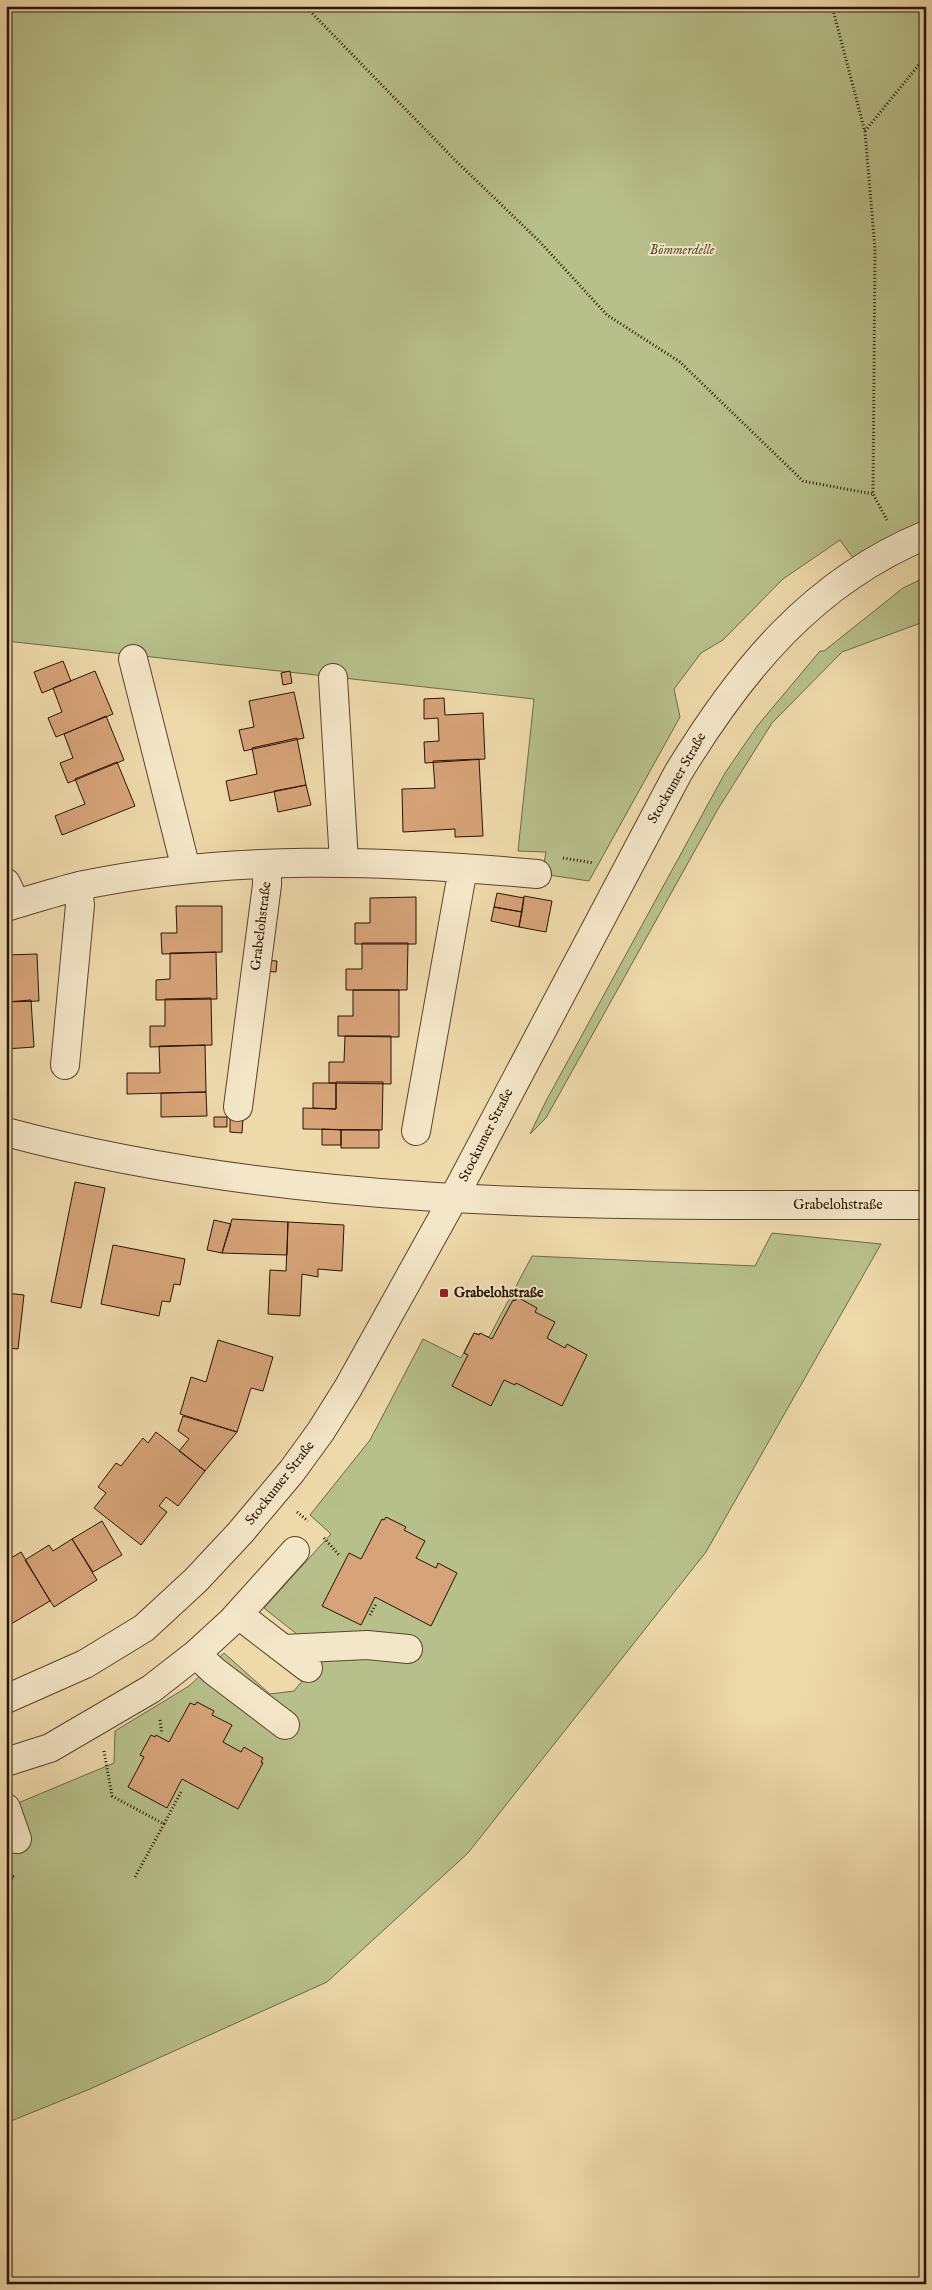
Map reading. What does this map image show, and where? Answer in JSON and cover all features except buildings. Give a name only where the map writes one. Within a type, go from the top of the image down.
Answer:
[{"type":"street","name":"Stockumer Straße","points":[[6,1699],[85,1664],[144,1628],[196,1580],[240,1533],[298,1463],[348,1388],[453,1199],[678,773],[709,722],[746,673],[784,630],[825,595],[914,540]]},
{"type":"street","points":[[133,659],[186,869]]},
{"type":"street","points":[[333,678],[344,862]]},
{"type":"street","name":"Grabelohstraße","points":[[10,898],[186,869],[266,864],[344,862],[536,874]]},
{"type":"street","name":"Grabelohstraße","points":[[238,1107],[267,885],[266,864]]},
{"type":"street","points":[[416,1131],[463,868]]},
{"type":"street","points":[[65,1065],[80,906],[78,886]]},
{"type":"street","name":"Grabelohstraße","points":[[6,1132],[110,1157],[329,1190],[453,1199],[720,1205],[926,1204]]},
{"type":"street","points":[[6,1762],[50,1748],[151,1690],[196,1654],[239,1615],[295,1551]]},
{"type":"street","points":[[239,1615],[308,1668]]},
{"type":"street","points":[[284,1650],[367,1645],[408,1649]]},
{"type":"street","points":[[196,1654],[214,1671],[285,1725]]},
{"type":"street","points":[[6,1808],[17,1839]]},
{"type":"path","points":[[305,6],[456,160],[539,241],[607,315],[680,362],[803,481],[873,494],[914,540]]},
{"type":"path","points":[[832,6],[864,132],[875,249],[873,494]]},
{"type":"path","points":[[864,132],[926,56]]},
{"type":"path","points":[[320,1534],[339,1555]]},
{"type":"path","points":[[99,1719],[112,1796],[164,1824]]},
{"type":"path","points":[[134,1877],[182,1790]]},
{"type":"green space","name":"Bömmerdelle","points":[[6,6],[926,6],[926,523],[888,538],[853,558],[840,540],[783,579],[723,640],[701,653],[674,689],[680,717],[589,881],[542,874],[546,852],[518,851],[534,699],[6,641]]},
{"type":"green space","points":[[926,577],[926,621],[842,652],[772,723],[718,809],[546,1118],[530,1134],[546,1101],[725,773],[758,725],[820,651],[824,651],[903,588]]},
{"type":"green space","points":[[772,1233],[881,1244],[706,1552],[468,1853],[327,1982],[90,2089],[6,2123],[6,1808],[114,1763],[115,1731],[189,1686],[224,1653],[270,1694],[294,1691],[323,1655],[264,1608],[331,1534],[310,1515],[370,1440],[423,1339],[461,1358],[474,1333],[489,1337],[532,1256],[755,1266]]},
{"type":"place","name":"Grabelohstraße","points":[[444,1293]]}]
